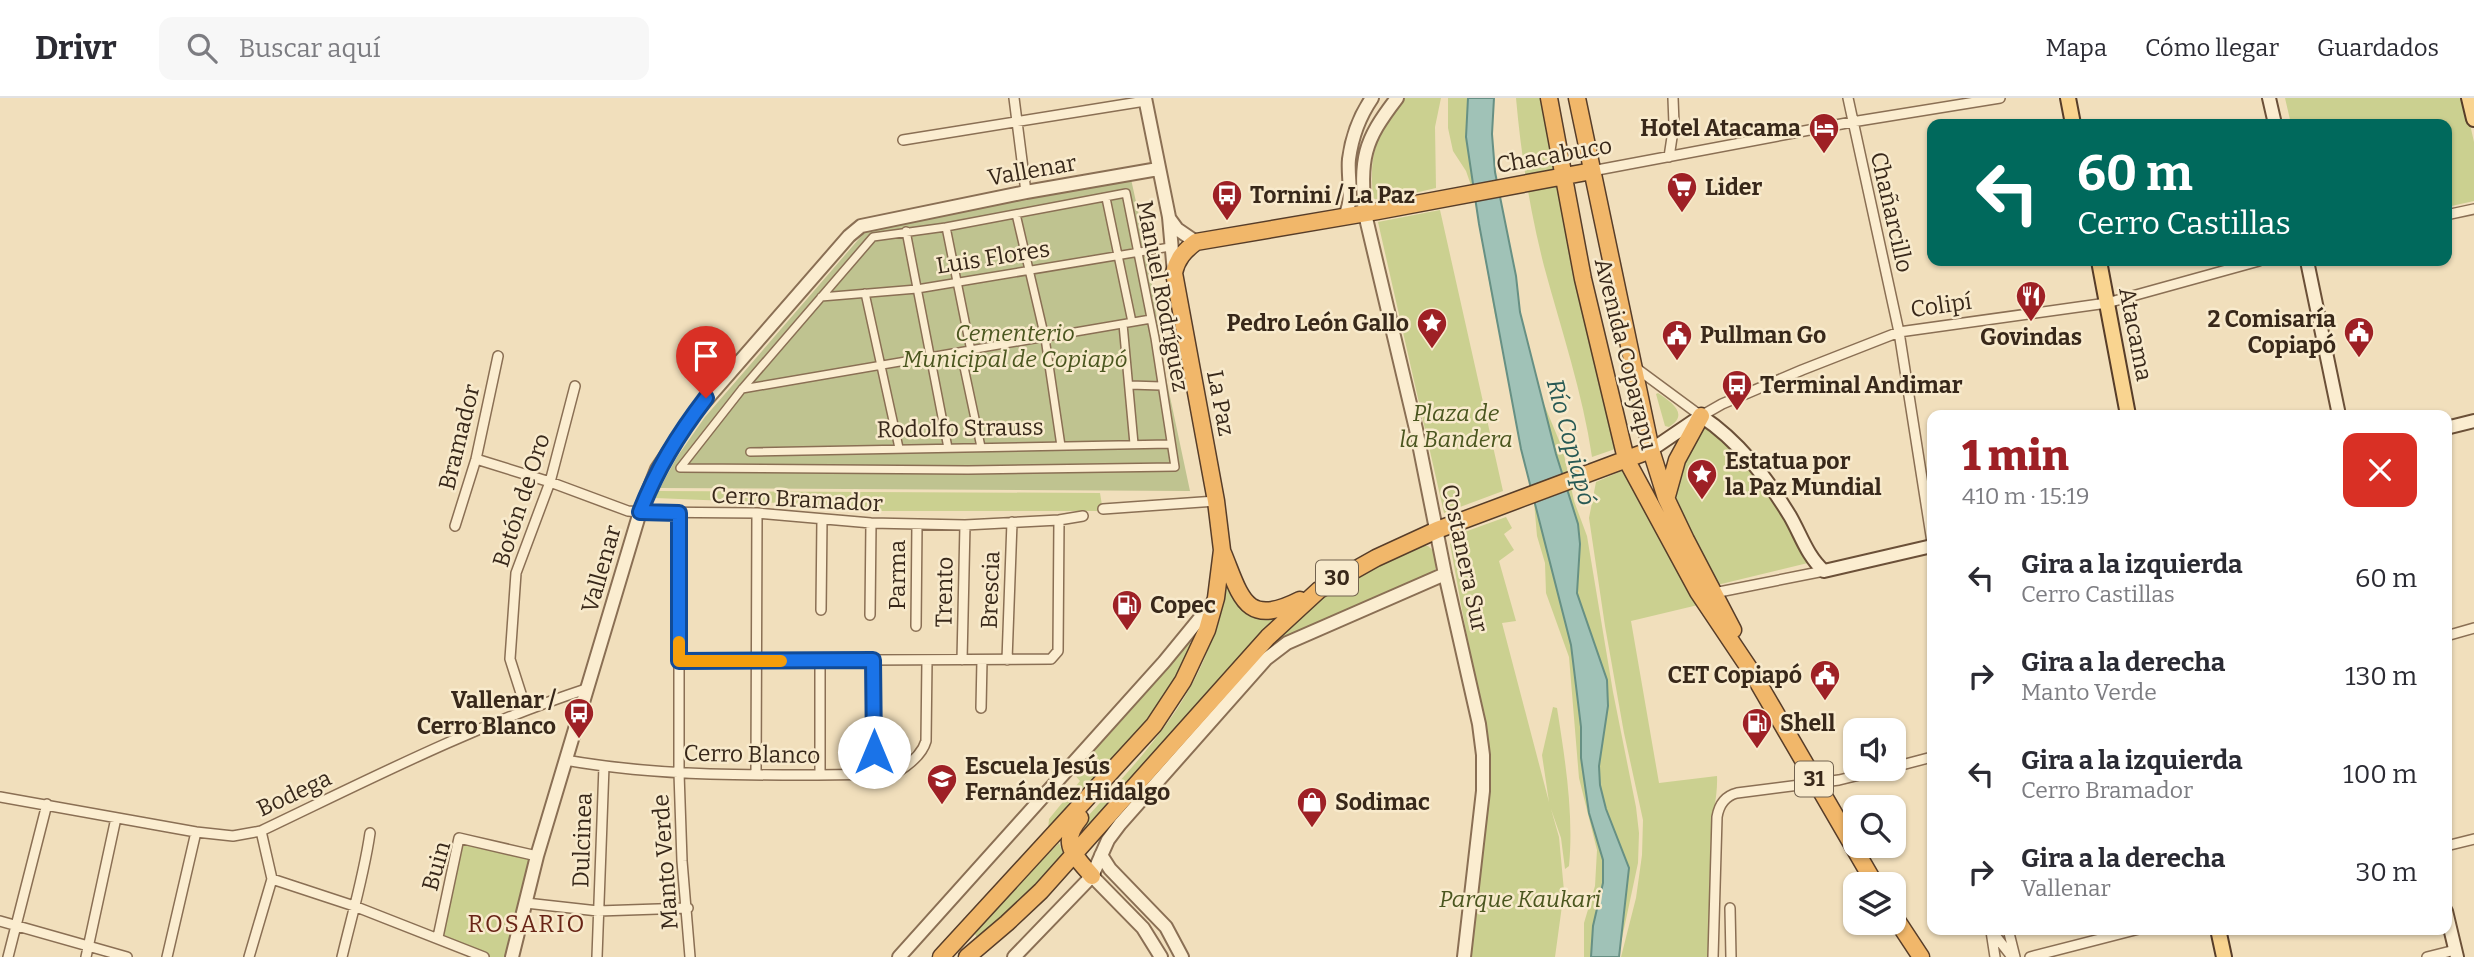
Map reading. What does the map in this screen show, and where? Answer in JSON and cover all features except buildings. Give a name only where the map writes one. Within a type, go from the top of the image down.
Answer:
[{"type":"highway","name":"Avenida Copayapu","points":[[1549,98],[1583,279],[1626,459],[1698,592],[1753,674],[1868,872]]},
{"type":"highway","name":"Avenida Copayapu","points":[[1577,98],[1651,450],[1667,498],[1753,674]]},
{"type":"highway","name":"Chacabuco","points":[[1196,242],[1343,218],[1592,171]]},
{"type":"highway","points":[[1174,274],[1180,257],[1196,242]]},
{"type":"highway","name":"La Paz","points":[[1103,781],[1153,725],[1184,681],[1200,646],[1216,598],[1222,550],[1216,501],[1174,274]]},
{"type":"highway","points":[[1667,498],[1677,460],[1701,416]]},
{"type":"highway","name":"30","points":[[967,957],[1024,907],[1268,637],[1319,590],[1376,558],[1437,530],[1651,450]]},
{"type":"highway","points":[[1222,550],[1242,598],[1251,607],[1261,611],[1273,611],[1319,590]]},
{"type":"highway","points":[[1172,763],[1208,703]]},
{"type":"highway","points":[[1092,876],[1073,855],[1070,831],[1101,792],[1103,781]]},
{"type":"highway","points":[[941,957],[1103,781]]},
{"type":"highway","points":[[1905,935],[1914,957]]},
{"type":"highway","points":[[1907,939],[1921,957]]},
{"type":"main road","points":[[2068,98],[2072,119]]},
{"type":"main road","points":[[2469,98],[2474,119]]},
{"type":"main road","name":"Atacama","points":[[2100,266],[2128,410]]},
{"type":"main road","points":[[2219,935],[2224,957]]},
{"type":"street","points":[[1014,98],[1026,192]]},
{"type":"street","points":[[1343,218],[1350,207],[1348,171],[1353,137],[1357,123],[1372,98]]},
{"type":"street","name":"Costanera Sur","points":[[1397,98],[1376,126],[1365,151],[1362,167],[1365,214],[1407,389],[1479,724],[1483,755],[1483,791],[1464,957]]},
{"type":"street","points":[[1669,157],[1674,124],[1673,98]]},
{"type":"street","name":"Chañarcillo","points":[[1848,98],[1899,332],[1927,512]]},
{"type":"street","name":"Chacabuco","points":[[1592,171],[1852,122],[2000,98]]},
{"type":"street","points":[[2269,98],[2274,119]]},
{"type":"street","points":[[903,140],[1145,99]]},
{"type":"street","name":"La Paz","points":[[1145,99],[1168,217],[1174,274]]},
{"type":"street","name":"Vallenar","points":[[512,957],[537,856],[640,512],[657,470],[694,414],[854,231],[875,222],[1158,169]]},
{"type":"street","name":"Manuel Rodríguez","points":[[1126,193],[1151,319],[1175,467],[968,470],[680,468],[742,389],[873,237],[946,227],[1106,198],[1126,193]]},
{"type":"street","points":[[1106,198],[1128,323],[1134,444]]},
{"type":"street","points":[[2452,214],[2474,209]]},
{"type":"street","points":[[1016,214],[1045,338],[1061,446]]},
{"type":"street","points":[[1168,217],[1177,229],[1196,242]]},
{"type":"street","points":[[946,227],[971,351]]},
{"type":"street","points":[[906,232],[948,448]]},
{"type":"street","name":"Luis Flores","points":[[820,297],[917,289],[1170,247]]},
{"type":"street","name":"Colipí","points":[[1651,450],[1716,406],[1899,332],[2107,303],[2241,266]]},
{"type":"street","points":[[2307,266],[2338,410]]},
{"type":"street","points":[[865,293],[899,448]]},
{"type":"street","points":[[742,389],[1151,319]]},
{"type":"street","points":[[961,353],[981,447]]},
{"type":"street","name":"Bramador","points":[[456,526],[476,460],[498,356]]},
{"type":"street","points":[[1631,362],[1739,445],[1779,499],[1812,559],[1824,571]]},
{"type":"street","points":[[1130,385],[1161,386]]},
{"type":"street","name":"Botón de Oro","points":[[526,709],[510,659],[516,573],[550,482],[575,386]]},
{"type":"street","points":[[2452,426],[2474,421]]},
{"type":"street","name":"Rodolfo Strauss","points":[[750,452],[1170,444]]},
{"type":"street","name":"Cerro Bramador","points":[[476,460],[550,482],[628,511],[757,513],[871,523],[965,525],[1059,520],[1083,516]]},
{"type":"street","points":[[1103,509],[1216,501]]},
{"type":"street","name":"Manto Verde","points":[[679,513],[679,773],[682,861],[690,957]]},
{"type":"street","points":[[756,773],[757,513]]},
{"type":"street","points":[[821,610],[822,519]]},
{"type":"street","points":[[679,661],[1051,659],[1058,651],[1059,520]]},
{"type":"street","name":"Brescia","points":[[1007,660],[1012,522]]},
{"type":"street","points":[[870,615],[871,523]]},
{"type":"street","name":"Parma","points":[[916,626],[917,524]]},
{"type":"street","name":"Trento","points":[[962,660],[965,525]]},
{"type":"street","points":[[1714,593],[1824,571],[1927,545]]},
{"type":"street","points":[[1014,957],[1092,876],[1114,831],[1266,659],[1287,643],[1445,574]]},
{"type":"street","points":[[899,957],[1164,662],[1216,598]]},
{"type":"street","points":[[2452,634],[2474,628]]},
{"type":"street","points":[[820,660],[820,774]]},
{"type":"street","points":[[873,660],[874,774]]},
{"type":"street","name":"Cerro Blanco","points":[[565,760],[679,773],[894,774],[905,768],[924,748],[927,660]]},
{"type":"street","points":[[981,708],[982,660]]},
{"type":"street","name":"Bodega","points":[[0,797],[197,832],[233,836],[261,831],[440,746],[526,709],[586,689]]},
{"type":"street","points":[[1906,764],[1927,758]]},
{"type":"street","name":"Dulcinea","points":[[597,957],[604,766]]},
{"type":"street","points":[[1713,957],[1717,817],[1723,802],[1737,793],[1843,778]]},
{"type":"street","points":[[8,957],[47,804]]},
{"type":"street","points":[[86,957],[116,818]]},
{"type":"street","points":[[249,957],[272,879],[261,831]]},
{"type":"street","points":[[167,957],[197,832]]},
{"type":"street","points":[[342,957],[364,875],[370,833]]},
{"type":"street","name":"Buin","points":[[438,937],[459,838],[537,856]]},
{"type":"street","points":[[2452,844],[2474,839]]},
{"type":"street","points":[[1101,855],[1110,869],[1166,927],[1182,957]]},
{"type":"street","points":[[1092,876],[1143,928],[1161,957]]},
{"type":"street","points":[[272,879],[354,906],[484,957]]},
{"type":"street","points":[[1125,907],[1137,897]]},
{"type":"street","points":[[526,903],[598,911],[688,908]]},
{"type":"street","points":[[1730,908],[1731,957]]},
{"type":"street","points":[[0,921],[127,957]]},
{"type":"street","points":[[1992,935],[1995,957]]},
{"type":"street","points":[[1995,935],[2014,957]]},
{"type":"street","points":[[2009,935],[2014,957]]},
{"type":"street","points":[[2030,957],[2116,935]]},
{"type":"street","points":[[2427,957],[2456,953],[2452,935]]},
{"type":"green space","points":[[1402,98],[1441,98],[1435,127],[1436,188],[1380,201],[1373,198],[1372,168],[1376,145]]},
{"type":"green space","points":[[1448,98],[1490,98],[1481,138],[1513,289],[1541,397],[1563,450],[1574,501],[1587,536],[1639,833],[1638,863],[1618,957],[1584,957],[1584,923],[1595,886],[1597,850],[1579,778],[1569,657],[1546,593],[1545,563],[1537,536],[1532,479],[1495,315],[1473,191],[1466,171],[1453,151],[1448,128]]},
{"type":"green space","points":[[1516,98],[1542,98],[1557,186],[1618,448],[1592,457],[1577,385],[1534,225]]},
{"type":"green space","points":[[2285,98],[2464,98],[2474,142],[2474,201],[2452,206],[2452,119],[2290,119]]},
{"type":"green space","name":"Cementerio Municipal de Copiapó","points":[[1131,179],[1147,252],[1166,378],[1190,491],[660,488],[677,457],[705,417],[864,233],[1004,202]]},
{"type":"green space","name":"Plaza de la Bandera","points":[[1440,210],[1503,491],[1444,513],[1378,222]]},
{"type":"green space","points":[[1656,394],[1673,404],[1678,413],[1675,422],[1669,427],[1665,426]]},
{"type":"green space","points":[[1705,427],[1727,441],[1754,470],[1812,562],[1717,585],[1673,495],[1676,473],[1694,437]]},
{"type":"green space","name":"Parque Kaukari","points":[[1626,469],[1698,605],[1631,621],[1659,783],[1717,776],[1710,850],[1710,957],[1621,957],[1636,898],[1642,855],[1643,820],[1624,733],[1589,518],[1596,482]]},
{"type":"green space","points":[[657,491],[1100,493],[1103,511],[833,511],[803,504],[655,498]]},
{"type":"green space","name":"Parque Kaukari","points":[[1506,517],[1512,528],[1504,534],[1514,550],[1499,561],[1516,621],[1502,623],[1549,802],[1542,755],[1553,707],[1557,708],[1568,787],[1570,846],[1569,866],[1565,869],[1561,838],[1551,809],[1559,837],[1564,891],[1555,957],[1469,957],[1488,806],[1487,746],[1450,544],[1459,534]]},
{"type":"green space","points":[[1419,545],[1428,546],[1436,553],[1436,568],[1433,573],[1265,653],[1310,606],[1343,582]]},
{"type":"green space","points":[[1224,578],[1233,598],[1244,609],[1280,615],[1264,629],[1085,831],[1083,825],[1088,816],[1147,750],[1197,676],[1217,620]]},
{"type":"green space","points":[[1188,642],[1193,644],[1164,695],[1128,743],[1048,830],[1049,819],[1080,781],[1072,772],[1125,716]]},
{"type":"green space","points":[[459,838],[537,856],[512,957],[484,957],[438,937]]},
{"type":"green space","points":[[1059,843],[1064,855],[993,926],[977,938],[974,932],[984,919]]},
{"type":"water","points":[[1468,98],[1494,98],[1492,134],[1495,172],[1516,276],[1520,312],[1556,454],[1578,524],[1580,544],[1577,593],[1607,680],[1608,706],[1599,766],[1600,785],[1606,809],[1629,868],[1619,957],[1591,957],[1593,926],[1603,883],[1603,860],[1589,813],[1571,645],[1521,449],[1479,224],[1466,137]]},
{"type":"slow traffic","points":[[679,642],[679,661],[781,661]]},
{"type":"place","name":"Hotel Atacama","points":[[1824,155]]},
{"type":"place","name":"Lider","points":[[1682,214]]},
{"type":"place","name":"Tornini / La Paz","points":[[1227,222]]},
{"type":"place","name":"Govindas","points":[[2031,323]]},
{"type":"place","name":"Pedro León Gallo","points":[[1432,350]]},
{"type":"place","name":"2 Comisaría Copiapó","points":[[2359,359]]},
{"type":"place","name":"Pullman Go","points":[[1677,362]]},
{"type":"place","name":"Terminal Andimar","points":[[1737,412]]},
{"type":"place","name":"Estatua por la Paz Mundial","points":[[1702,501]]},
{"type":"place","name":"Copec","points":[[1127,632]]},
{"type":"place","name":"CET Copiapó","points":[[1825,702]]},
{"type":"place","name":"Vallenar / Cerro Blanco","points":[[579,740]]},
{"type":"place","name":"Shell","points":[[1757,750]]},
{"type":"place","name":"Escuela Jesús Fernández Hidalgo","points":[[942,806]]},
{"type":"place","name":"Sodimac","points":[[1312,829]]},
{"type":"district","name":"ROSARIO","points":[[527,924]]},
{"type":"route","points":[[706,398],[680,432],[657,470],[640,512],[679,513],[679,661],[873,660],[874,752]]},
{"type":"water label","name":"Río Copiapó","points":[[1571,442]]}]
